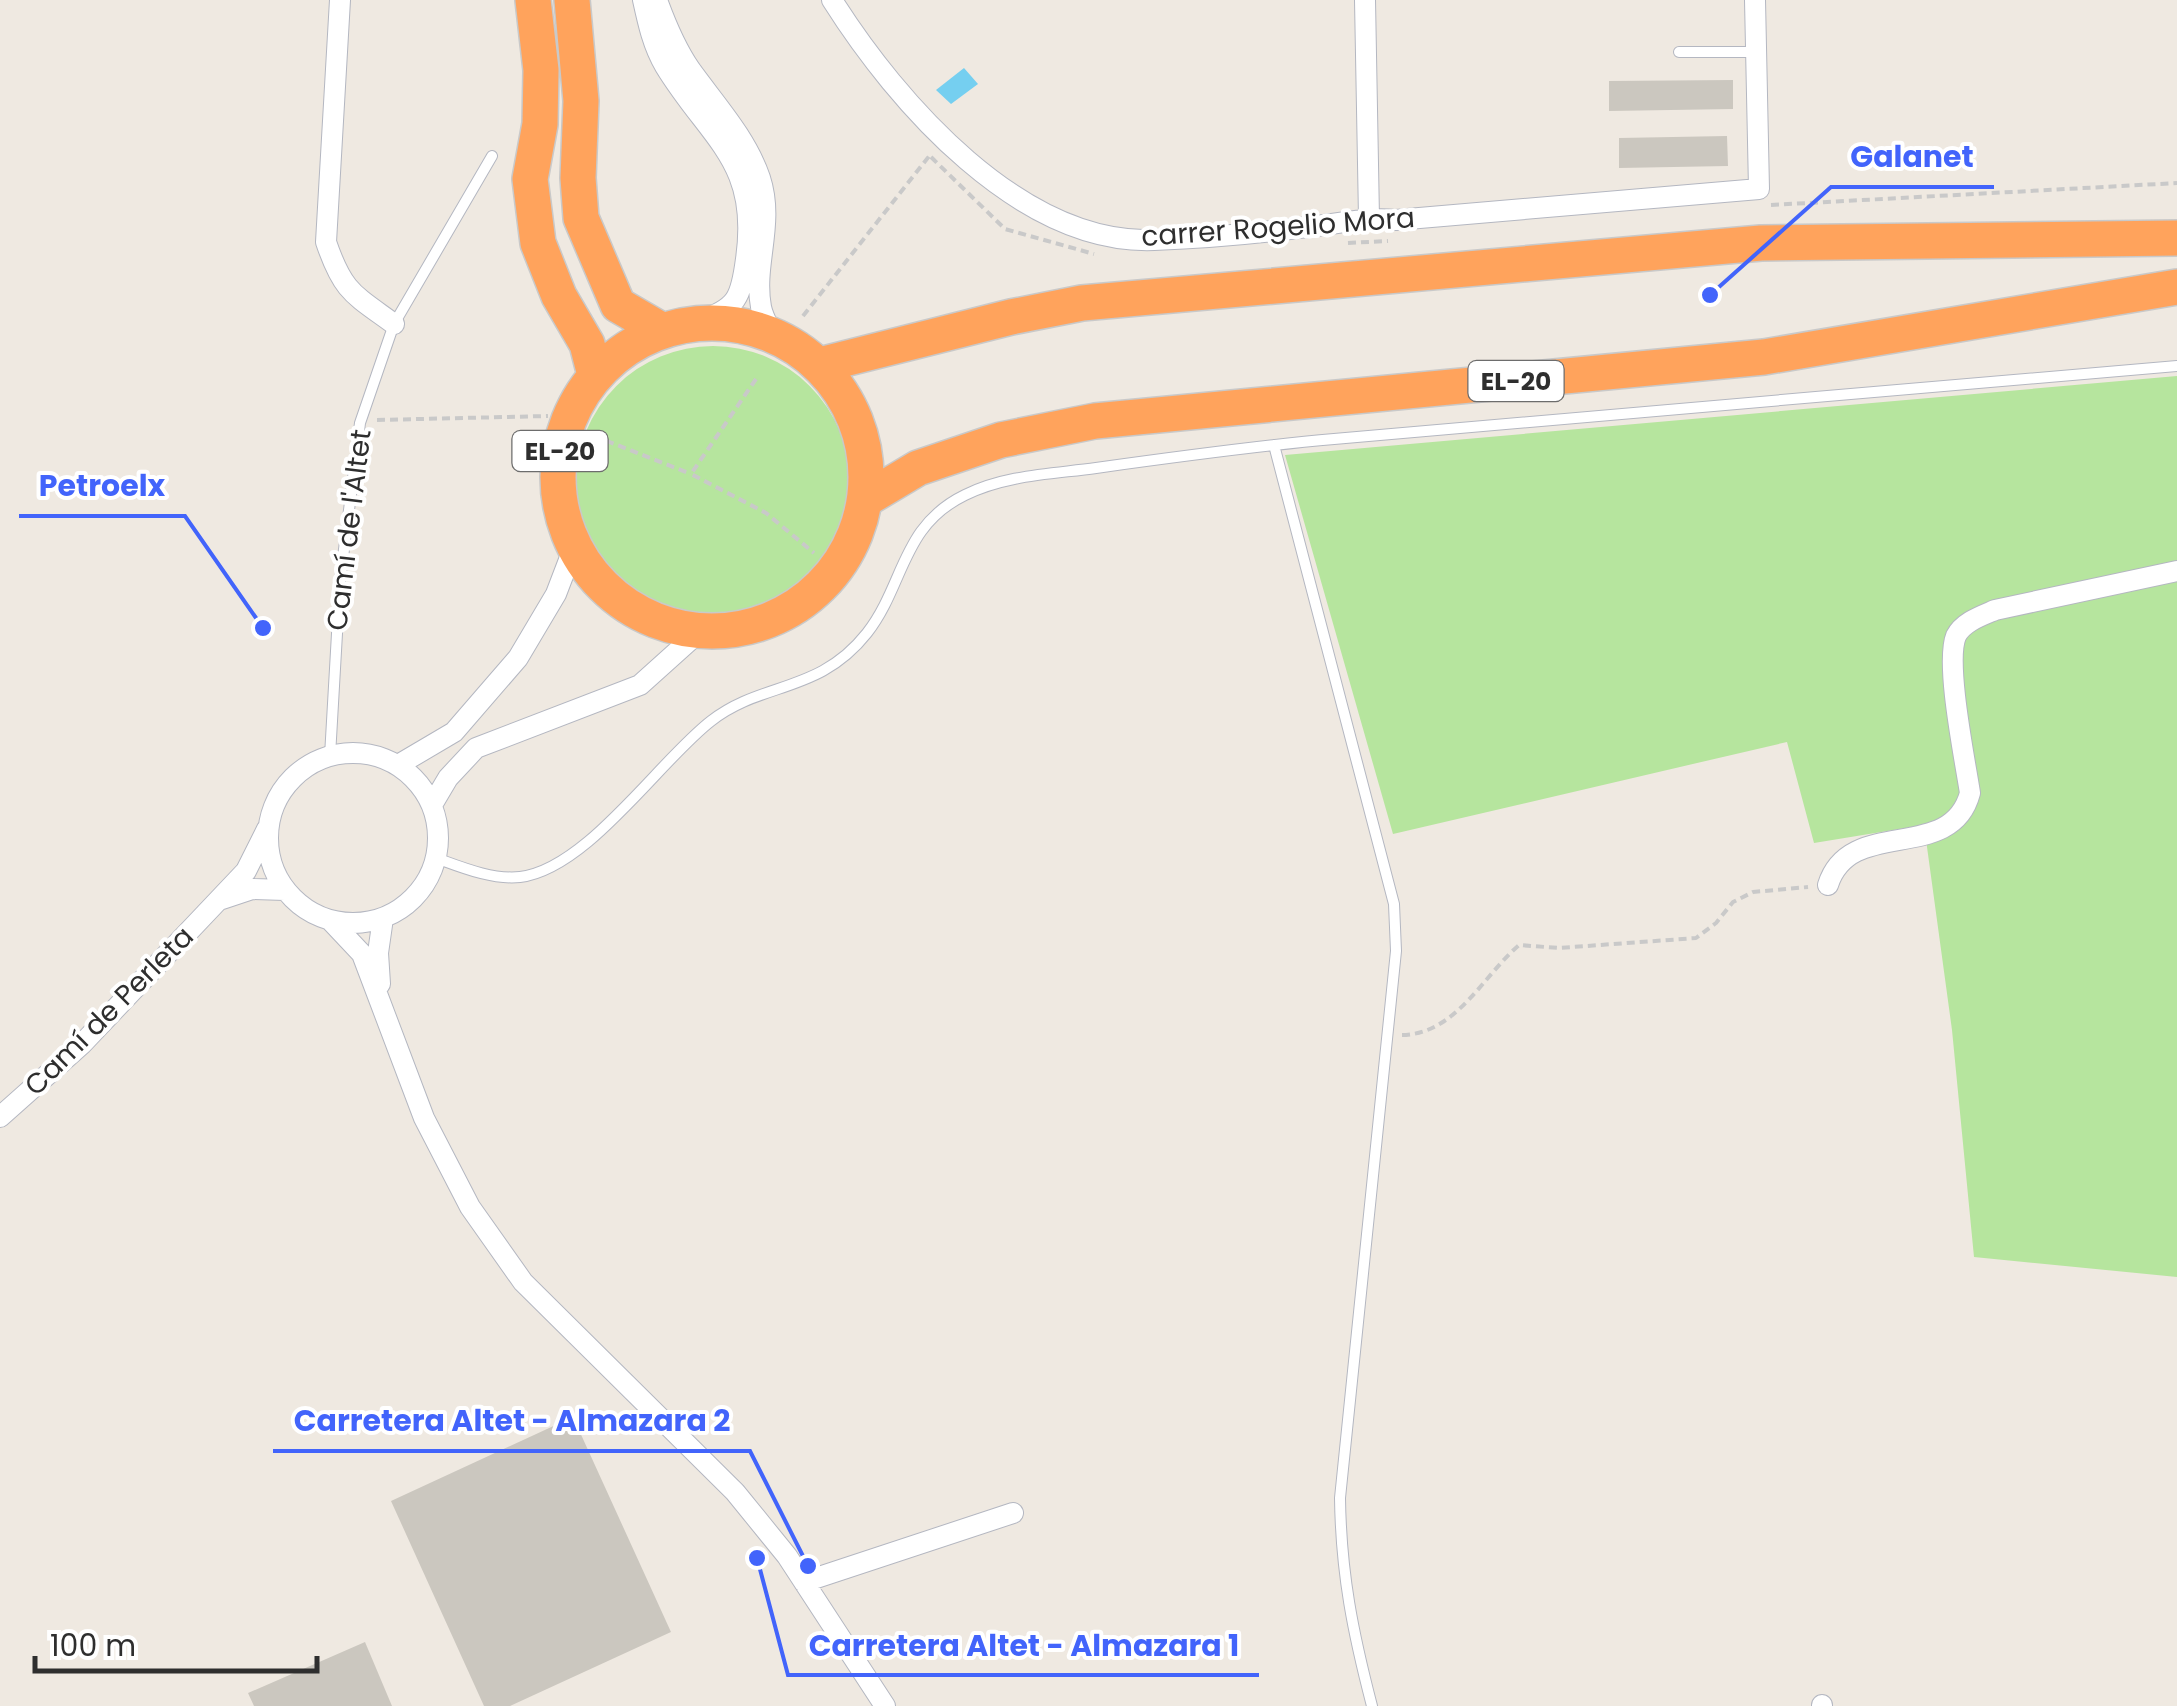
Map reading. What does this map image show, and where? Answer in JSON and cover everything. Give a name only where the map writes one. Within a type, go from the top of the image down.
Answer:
[{"type":"highway","points":[[532,0],[540,70],[540,124],[530,179],[538,243],[586,344],[595,375]]},
{"type":"highway","points":[[572,0],[581,101],[581,218],[618,305],[661,330]]},
{"type":"highway","points":[[820,365],[1082,303],[1761,243],[2177,238]]},
{"type":"highway","name":"EL-20","points":[[866,500],[918,468],[1000,440],[1095,422],[1764,356],[2177,287]]},
{"type":"highway","name":"EL-20","points":[[700,322],[784,338],[820,365],[850,404],[866,450],[866,500],[847,555],[808,599],[757,626],[699,632],[649,619],[606,590],[574,547],[560,504],[558,458],[570,414],[595,375],[625,348],[661,330],[700,322]]},
{"type":"street","points":[[340,0],[326,242],[345,285],[394,324]]},
{"type":"street","points":[[643,0],[649,30],[664,64],[719,137],[739,171],[748,202],[750,231],[738,299],[727,312],[700,322]]},
{"type":"street","points":[[657,0],[671,38],[749,151],[758,172],[767,220],[760,278],[761,308],[773,336]]},
{"type":"street","name":"carrer Rogelio Mora","points":[[832,0],[860,45],[932,124],[996,186],[1078,230],[1150,240],[1369,218],[1396,220],[1759,189],[1756,52]]},
{"type":"street","points":[[1365,0],[1369,218]]},
{"type":"street","points":[[1754,0],[1756,52]]},
{"type":"street","points":[[398,765],[454,732],[518,658],[556,594],[574,547]]},
{"type":"street","points":[[1828,885],[1834,867],[1855,850],[1950,826],[1965,811],[1970,793],[1953,661],[1956,635],[1970,620],[1995,610],[2177,571]]},
{"type":"street","points":[[432,805],[448,778],[476,748],[640,685],[699,632]]},
{"type":"street","points":[[353,752],[398,765],[418,782],[432,805],[438,831],[436,858],[425,883],[407,904],[384,918],[356,923],[330,920],[305,908],[285,890],[270,860],[268,827],[279,796],[300,771],[330,756],[353,752]]},
{"type":"street","name":"Camí de Perleta","points":[[0,1116],[82,1044],[246,871],[268,827]]},
{"type":"street","name":"Camí de Perleta","points":[[216,902],[252,890],[285,890]]},
{"type":"street","points":[[382,1006],[378,953],[384,918]]},
{"type":"street","points":[[330,920],[362,954],[424,1118],[470,1207],[522,1282],[735,1492],[804,1582],[884,1706]]},
{"type":"street","points":[[804,1582],[1013,1513]]},
{"type":"lane","points":[[1679,52],[1756,52]]},
{"type":"lane","name":"Camí de l'Altet","points":[[330,756],[340,581],[361,420],[394,324],[492,156]]},
{"type":"lane","points":[[436,858],[474,872],[520,877],[558,864],[609,822],[712,720],[744,702],[830,669],[868,632],[908,548],[931,518],[963,496],[1002,480],[1274,444],[2177,366]]},
{"type":"lane","points":[[1274,444],[1394,904],[1396,951],[1340,1498],[1348,1612],[1372,1706]]},
{"type":"path","points":[[802,316],[931,157],[925,148]]},
{"type":"path","points":[[692,474],[756,380]]},
{"type":"path","points":[[361,420],[548,416]]},
{"type":"path","points":[[594,436],[692,474],[766,513],[814,553]]},
{"type":"path","points":[[1388,1036],[1417,1035],[1435,1028],[1459,1011],[1519,945],[1559,948],[1696,938],[1716,923],[1733,902],[1753,892],[1828,885]]},
{"type":"green space","points":[[713,346],[765,356],[810,386],[840,431],[850,483],[840,535],[810,580],[765,610],[713,620],[661,610],[616,580],[586,535],[576,483],[586,431],[616,386],[661,356]]},
{"type":"green space","points":[[2177,376],[2177,1277],[1974,1257],[1952,1030],[1924,825],[1814,843],[1787,742],[1393,834],[1285,455]]},
{"type":"water","points":[[964,68],[978,84],[951,104],[936,90]]},
{"type":"building","points":[[1733,80],[1733,109],[1609,111],[1609,81]]},
{"type":"building","points":[[1727,136],[1728,166],[1619,168],[1619,138]]},
{"type":"building","points":[[573,1417],[671,1632],[510,1706],[484,1706],[391,1501]]},
{"type":"building","points":[[365,1642],[392,1706],[254,1706],[248,1693]]},
{"type":"place","name":"Galanet","points":[[1710,295]]},
{"type":"place","name":"Petroelx","points":[[263,628]]},
{"type":"place","name":"Carretera Altet - Almazara 1","points":[[757,1558]]},
{"type":"place","name":"Carretera Altet - Almazara 2","points":[[808,1566]]}]
